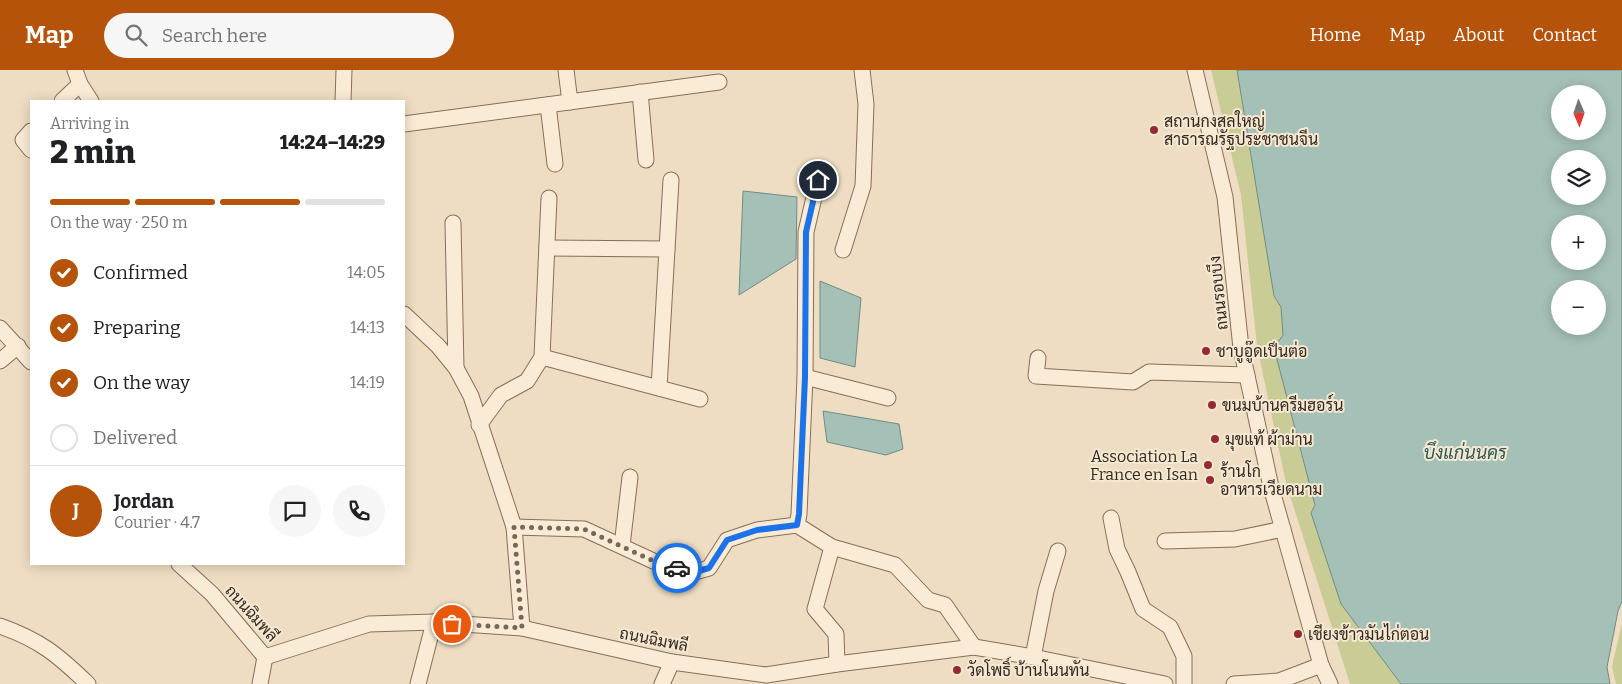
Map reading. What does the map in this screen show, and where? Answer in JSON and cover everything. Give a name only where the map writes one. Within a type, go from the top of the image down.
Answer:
[{"type":"street","points":[[343,100],[344,70]]},
{"type":"street","points":[[566,70],[570,102]]},
{"type":"street","points":[[843,250],[863,186],[866,104],[862,70]]},
{"type":"street","name":"ถนนรอบบึง","points":[[1195,70],[1226,198],[1241,348],[1271,487],[1321,665],[1330,684]]},
{"type":"street","points":[[63,100],[77,77],[90,100]]},
{"type":"street","points":[[405,124],[718,82]]},
{"type":"street","points":[[640,92],[646,160]]},
{"type":"street","points":[[548,105],[555,164]]},
{"type":"street","points":[[30,133],[23,140],[30,149]]},
{"type":"street","points":[[659,388],[671,180]]},
{"type":"street","points":[[797,525],[805,377],[806,232],[818,180]]},
{"type":"street","points":[[479,425],[501,395],[527,381],[542,357],[549,198]]},
{"type":"street","points":[[453,223],[456,368]]},
{"type":"street","points":[[547,248],[667,249]]},
{"type":"street","points":[[405,315],[438,346],[456,368],[471,396],[514,527],[522,628]]},
{"type":"street","points":[[0,328],[30,361]]},
{"type":"street","points":[[0,361],[18,346]]},
{"type":"street","points":[[542,357],[700,399]]},
{"type":"street","points":[[1038,358],[1036,376],[1133,382],[1149,372],[1247,374]]},
{"type":"street","points":[[805,377],[888,398]]},
{"type":"street","points":[[622,546],[630,477]]},
{"type":"street","points":[[1111,518],[1117,549],[1143,610],[1170,628],[1184,656],[1184,684]]},
{"type":"street","points":[[514,527],[584,529],[662,565],[695,572],[709,568],[727,540],[757,530],[797,525],[832,547],[895,565],[928,600],[945,605],[974,647]]},
{"type":"street","points":[[1165,541],[1234,539],[1283,529]]},
{"type":"street","points":[[832,547],[815,609],[836,634],[837,664]]},
{"type":"street","points":[[1034,657],[1046,591],[1058,551]]},
{"type":"street","name":"ถนนฉิมพลี","points":[[180,565],[212,594],[265,657],[369,624],[434,622],[522,628],[672,662],[766,680],[837,664],[974,647],[1034,657],[1165,684]]},
{"type":"street","points":[[418,684],[434,622]]},
{"type":"street","points":[[0,626],[25,635],[55,653],[88,684]]},
{"type":"street","points":[[260,684],[265,657]]},
{"type":"street","points":[[662,684],[672,662]]},
{"type":"street","points":[[1234,684],[1279,681],[1321,665]]},
{"type":"green space","points":[[1211,70],[1237,70],[1274,296],[1281,307],[1283,335],[1274,348],[1315,505],[1311,513],[1341,604],[1401,684],[1350,684],[1286,483],[1257,346],[1241,195]]},
{"type":"green space","points":[[1622,623],[1622,684],[1616,684],[1612,667]]},
{"type":"water","name":"บึงแก่นนคร","points":[[1237,70],[1622,70],[1622,601],[1618,611],[1607,667],[1610,684],[1401,684],[1341,604],[1311,513],[1315,505],[1274,348],[1283,335],[1281,307],[1274,296]]},
{"type":"water","points":[[743,191],[797,197],[796,259],[739,295]]},
{"type":"water","points":[[820,281],[861,298],[855,367],[820,358]]},
{"type":"water","points":[[823,411],[899,424],[903,449],[886,455],[827,442]]},
{"type":"way so far","points":[[452,624],[522,628],[514,527],[584,529],[662,565],[677,568]]},
{"type":"place","name":"สถานกงสุลใหญ่ สาธารณรัฐประชาชนจีน","points":[[1154,130]]},
{"type":"place","name":"ชาบูอู๊ดเป็นต่อ","points":[[1206,351]]},
{"type":"place","name":"ขนมบ้านครีมฮอร์น","points":[[1212,405]]},
{"type":"place","name":"มุขแท้ ผ้าม่าน","points":[[1215,439]]},
{"type":"place","name":"Association La France en Isan","points":[[1208,465]]},
{"type":"place","name":"ร้านโก อาหารเวียดนาม","points":[[1210,480]]},
{"type":"place","name":"เชียงข้าวมันไก่ตอน","points":[[1298,634]]},
{"type":"place","name":"วัดโพธิ์ บ้านโนนทัน","points":[[957,670]]},
{"type":"route","points":[[677,568],[695,572],[709,568],[727,540],[757,530],[797,525],[805,377],[806,232],[818,180]]}]
